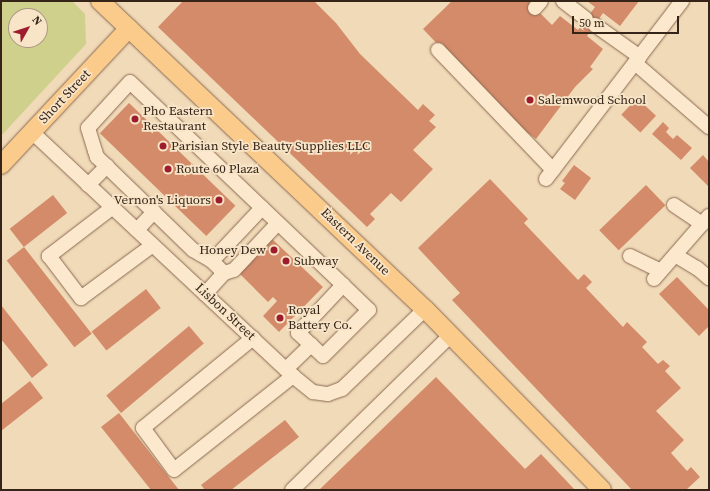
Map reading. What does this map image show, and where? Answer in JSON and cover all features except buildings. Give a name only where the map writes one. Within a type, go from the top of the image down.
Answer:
[{"type":"main road","name":"Eastern Avenue","points":[[100,1],[451,335],[602,490]]},
{"type":"main road","name":"Short Street","points":[[1,165],[129,28]]},
{"type":"street","points":[[563,1],[638,60],[709,126]]},
{"type":"street","points":[[436,52],[549,174],[682,1]]},
{"type":"street","points":[[224,273],[212,261],[193,250],[97,157],[88,128],[130,82],[344,285],[369,310],[323,356],[298,333],[344,285]]},
{"type":"street","name":"Lisbon Street","points":[[32,132],[289,372],[313,392],[328,394],[338,392],[346,386],[424,309]]},
{"type":"street","points":[[88,184],[106,166]]},
{"type":"street","points":[[630,256],[657,275],[705,220],[674,205]]},
{"type":"street","points":[[113,207],[49,256],[81,298],[153,245]]},
{"type":"street","points":[[212,261],[262,208]]},
{"type":"street","points":[[137,230],[154,212]]},
{"type":"street","points":[[205,294],[224,273],[234,270],[278,223]]},
{"type":"street","points":[[675,255],[697,268],[709,278]]},
{"type":"street","points":[[292,490],[451,335]]},
{"type":"street","points":[[253,338],[142,428],[174,470],[289,372],[310,345]]},
{"type":"green space","points":[[1,1],[72,1],[85,14],[86,44],[1,136]]},
{"type":"place","name":"Salemwood School","points":[[530,100]]},
{"type":"place","name":"Pho Eastern Restaurant","points":[[135,119]]},
{"type":"place","name":"Parisian Style Beauty Supplies LLC","points":[[163,146]]},
{"type":"place","name":"Route 60 Plaza","points":[[168,169]]},
{"type":"place","name":"Vernon's Liquors","points":[[219,200]]},
{"type":"place","name":"Honey Dew","points":[[274,250]]},
{"type":"place","name":"Subway","points":[[286,261]]},
{"type":"place","name":"Royal Battery Co.","points":[[280,318]]}]
